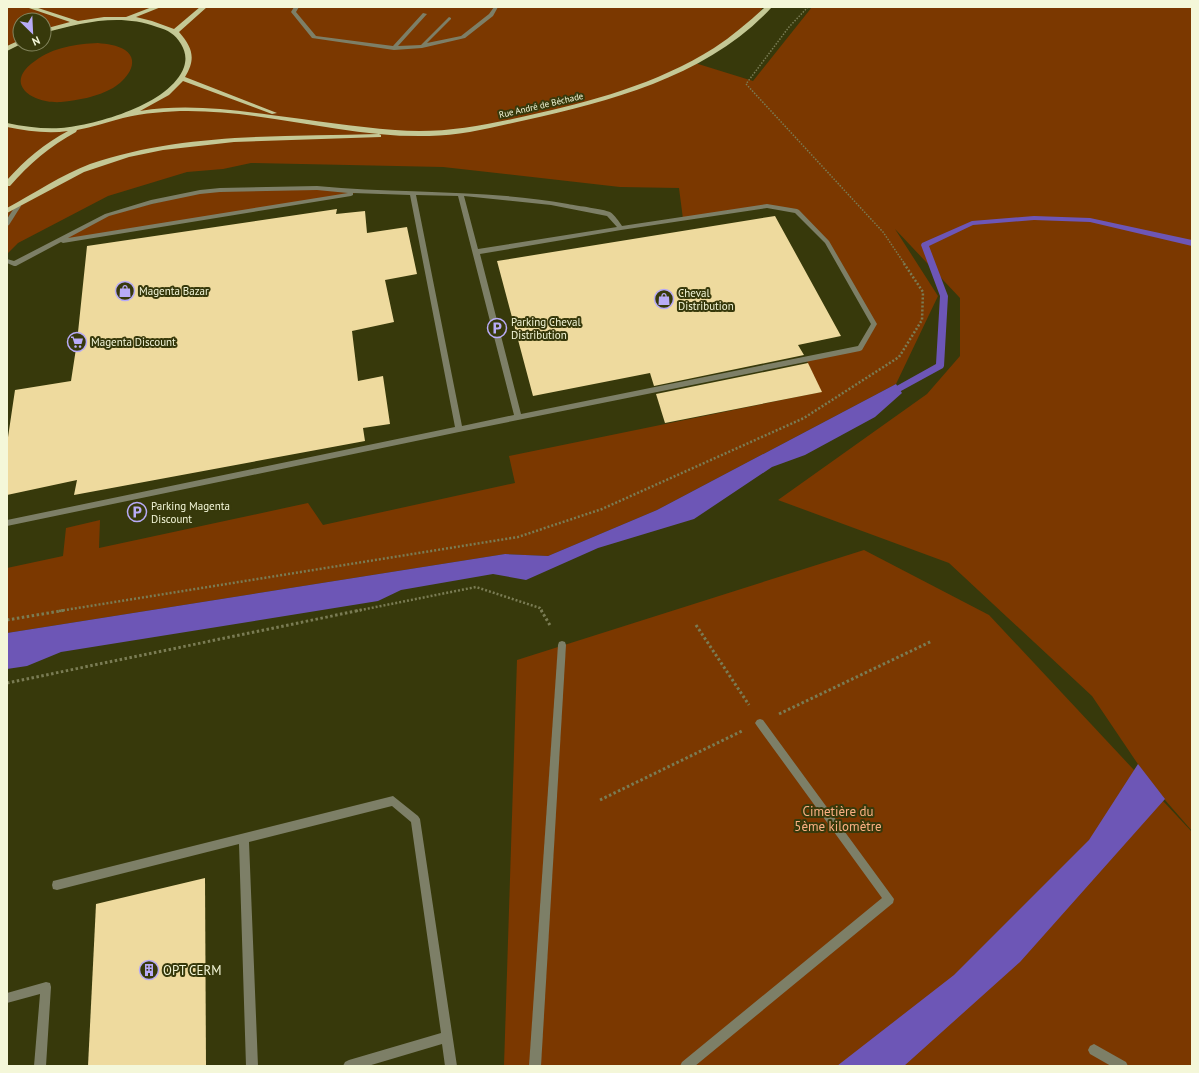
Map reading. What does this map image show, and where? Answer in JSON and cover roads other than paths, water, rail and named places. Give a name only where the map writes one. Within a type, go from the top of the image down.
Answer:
[{"type":"main road","points":[[29,7],[76,22]]},
{"type":"main road","points":[[127,18],[158,7]]},
{"type":"main road","points":[[175,32],[204,7]]},
{"type":"main road","name":"Rue André de Béchade","points":[[291,120],[349,128],[417,134],[478,129],[566,110],[650,83],[695,62],[750,27],[769,7]]},
{"type":"main road","points":[[7,125],[24,129],[53,130],[83,127],[124,116],[142,109],[169,91],[181,78],[187,67],[189,53],[175,32],[156,23],[127,18],[107,18],[76,22],[52,29]]},
{"type":"main road","points":[[7,38],[8,48]]},
{"type":"main road","points":[[181,78],[291,120]]},
{"type":"main road","points":[[124,116],[178,109],[225,111],[291,120]]},
{"type":"main road","points":[[7,184],[37,155],[64,136],[83,127]]},
{"type":"main road","points":[[7,211],[77,172],[140,151],[196,142],[417,134]]},
{"type":"lane","points":[[297,7],[293,12],[314,37],[394,48],[422,46],[463,37],[491,14],[496,7]]},
{"type":"lane","points":[[394,48],[425,14]]},
{"type":"lane","points":[[422,46],[448,18]]},
{"type":"lane","points":[[7,261],[14,264],[107,215],[151,202],[200,192],[317,188],[362,192],[460,194],[551,203],[609,214],[622,228]]},
{"type":"lane","points":[[54,242],[362,192]]},
{"type":"lane","points":[[412,192],[460,429]]},
{"type":"lane","points":[[460,194],[518,418]]},
{"type":"lane","points":[[7,224],[18,206]]},
{"type":"lane","points":[[7,523],[860,348],[874,324],[827,242],[797,211],[767,206],[476,252]]},
{"type":"lane","points":[[535,1066],[562,645]]},
{"type":"lane","points":[[686,1066],[889,899],[760,722]]},
{"type":"lane","points":[[57,885],[393,801],[415,819],[451,1066]]},
{"type":"lane","points":[[244,838],[252,1066]]},
{"type":"lane","points":[[7,998],[46,987],[40,1066]]},
{"type":"lane","points":[[349,1066],[446,1037]]},
{"type":"lane","points":[[1094,1050],[1122,1066]]},
{"type":"waterway","points":[[887,395],[940,366],[944,296],[925,245],[972,223],[1034,218],[1090,220],[1192,243]]},
{"type":"place","name":"Magenta Bazar","points":[[125,291]]},
{"type":"place","name":"Cheval Distribution","points":[[664,299]]},
{"type":"place","name":"Parking Cheval Distribution","points":[[497,328]]},
{"type":"place","name":"Magenta Discount","points":[[77,342]]},
{"type":"place","name":"Parking Magenta Discount","points":[[137,512]]},
{"type":"place","name":"OPT CERM","points":[[149,970]]},
{"type":"park label","name":"Cimetière du 5ème kilomètre","points":[[838,818]]}]
